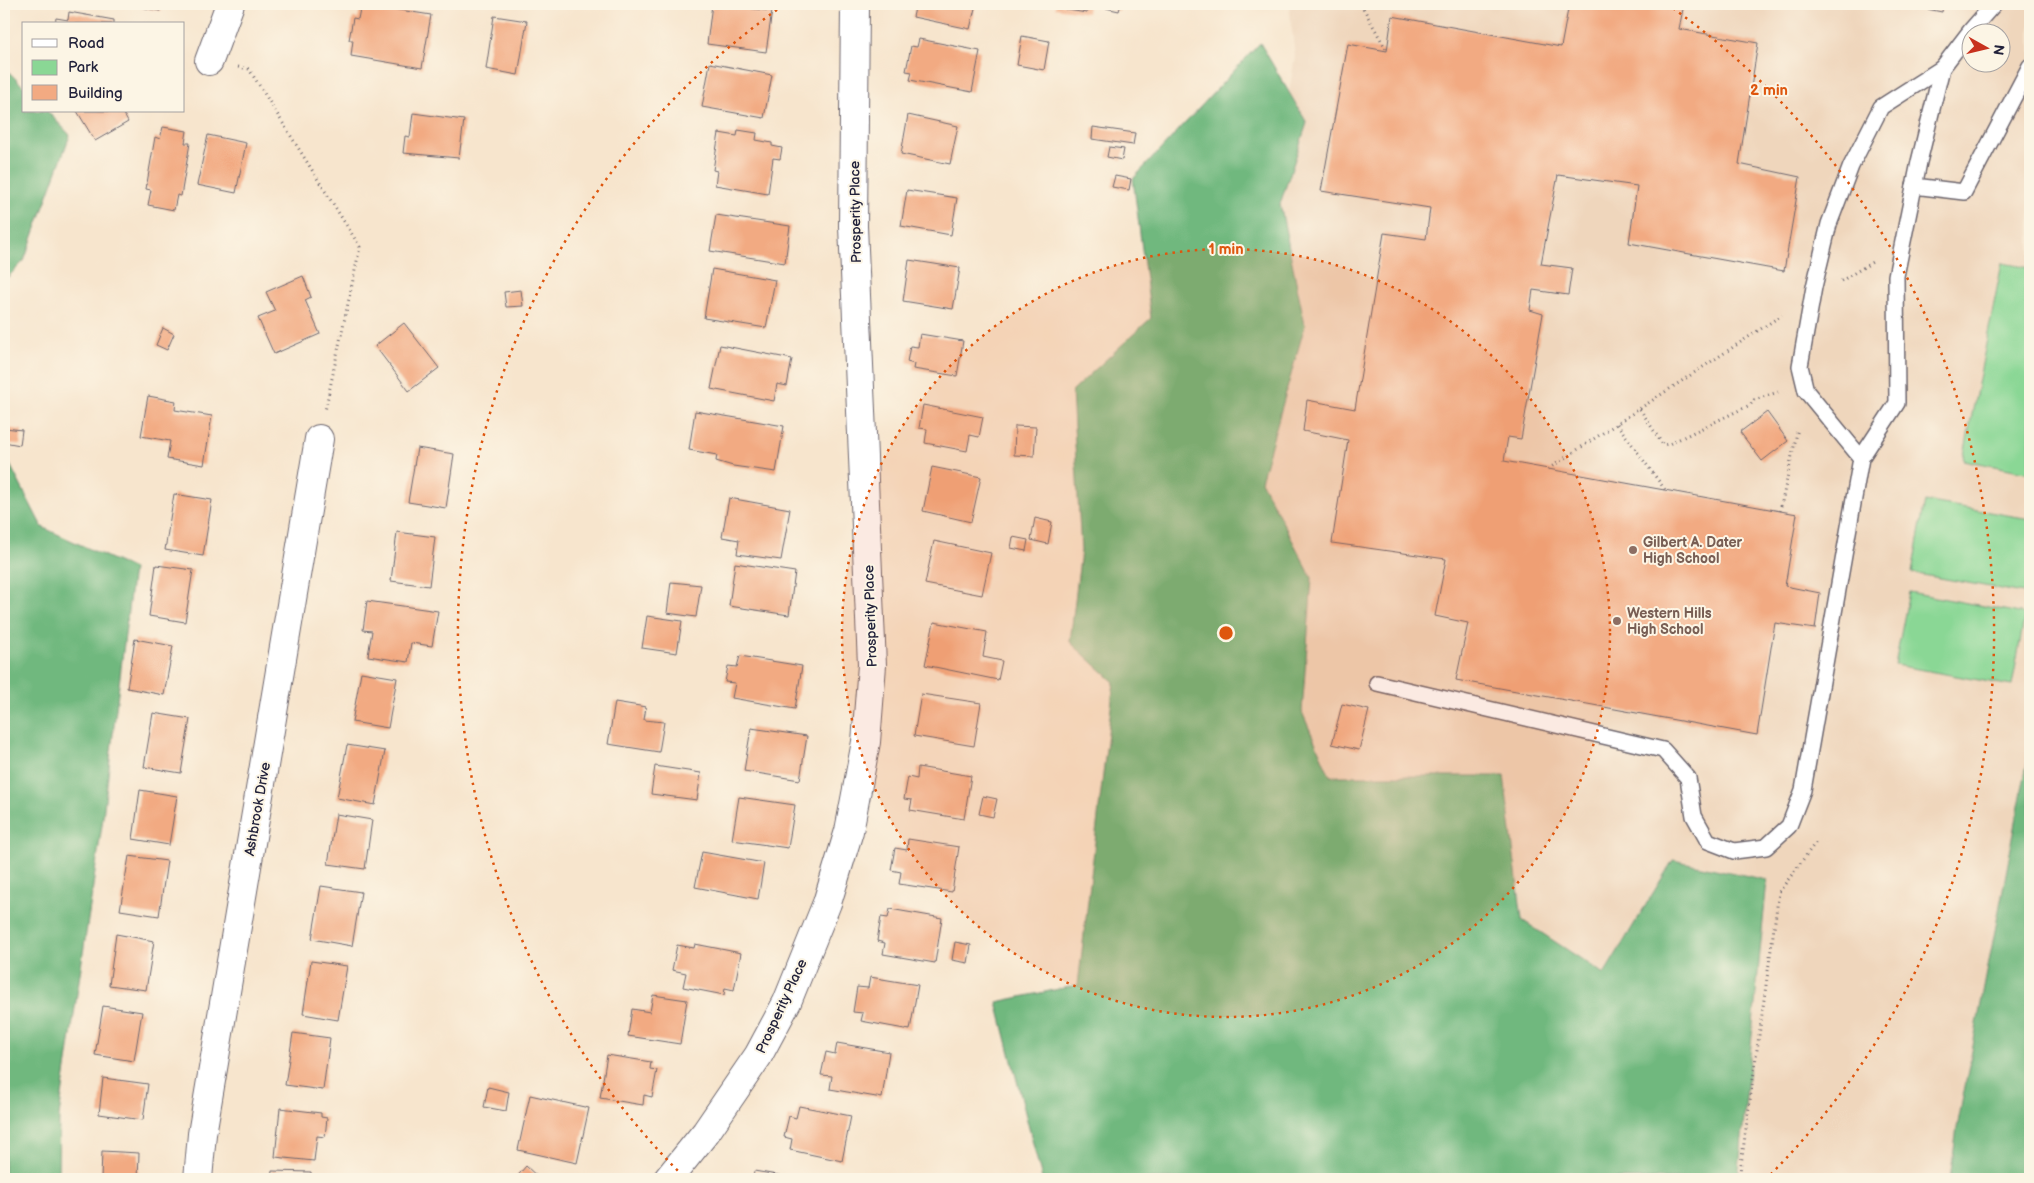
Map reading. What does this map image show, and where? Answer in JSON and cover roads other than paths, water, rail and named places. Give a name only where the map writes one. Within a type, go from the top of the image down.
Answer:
[{"type":"street","points":[[209,61],[230,4]]},
{"type":"street","name":"Prosperity Place","points":[[668,1179],[706,1132],[758,1056],[787,1002],[827,903],[846,840],[866,742],[872,664],[853,226],[855,4]]},
{"type":"street","name":"Ashbrook Drive","points":[[198,1179],[202,1134],[319,439]]},
{"type":"lane","points":[[1861,458],[1806,391],[1800,366],[1829,224],[1851,166],[1881,107],[1942,68],[1970,30],[1994,4]]},
{"type":"lane","points":[[1914,186],[1964,192],[2030,66]]},
{"type":"lane","points":[[1377,683],[1663,750],[1688,778],[1694,816],[1708,841],[1734,851],[1766,847],[1789,826],[1804,790],[1861,458],[1897,403],[1896,276],[1914,186],[1942,68]]},
{"type":"place","name":"Gilbert A. Dater High School","points":[[1633,550]]},
{"type":"place","name":"Western Hills High School","points":[[1617,621]]}]
